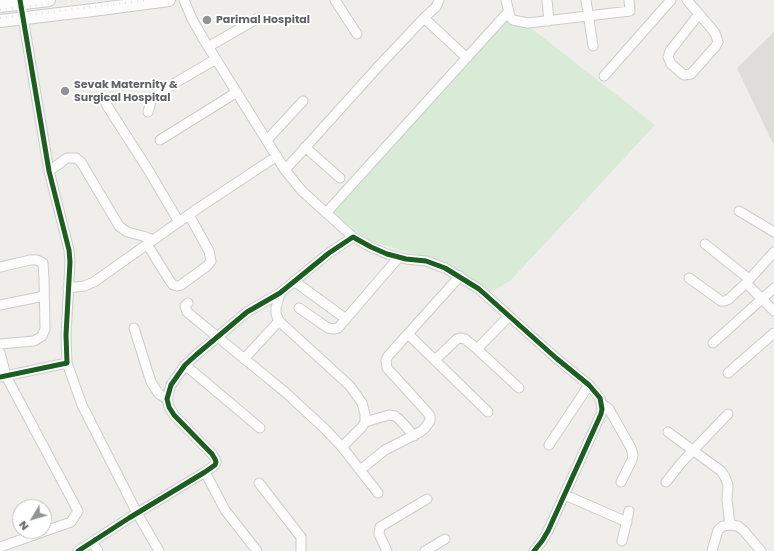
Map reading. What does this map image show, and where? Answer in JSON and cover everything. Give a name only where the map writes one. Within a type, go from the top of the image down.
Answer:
[{"type":"street","points":[[0,6],[21,2],[49,0]]},
{"type":"street","points":[[0,21],[169,0]]},
{"type":"street","points":[[184,0],[192,19],[208,47],[286,170],[302,191],[353,237],[371,247],[387,254],[426,261],[445,268],[479,289],[556,358],[589,385],[600,398],[601,414],[548,531],[534,551]]},
{"type":"street","points":[[335,0],[357,34]]},
{"type":"street","points":[[286,170],[305,147],[424,18],[436,7],[439,0]]},
{"type":"street","points":[[506,0],[510,17],[513,20],[528,23],[630,11],[629,0]]},
{"type":"street","points":[[547,0],[549,21]]},
{"type":"street","points":[[586,0],[593,46]]},
{"type":"street","points":[[604,76],[671,0]]},
{"type":"street","points":[[687,0],[699,14],[715,33],[718,42],[691,74],[684,75],[671,64],[668,57],[670,51],[699,14]]},
{"type":"street","points":[[21,2],[49,171],[69,250],[70,262],[66,335],[67,363],[82,405],[137,513],[159,551]]},
{"type":"street","points":[[326,213],[509,11]]},
{"type":"street","points":[[208,47],[258,18]]},
{"type":"street","points":[[424,18],[467,58]]},
{"type":"street","points":[[148,112],[152,98],[158,92],[216,59]]},
{"type":"street","points":[[160,140],[237,92]]},
{"type":"street","points":[[267,140],[304,101]]},
{"type":"street","points":[[106,104],[179,222]]},
{"type":"street","points":[[305,147],[340,178]]},
{"type":"street","points":[[68,288],[84,286],[94,282],[189,215],[277,156]]},
{"type":"street","points":[[49,171],[67,158],[76,158],[80,162],[119,226],[127,232],[143,236],[150,242],[173,285],[177,286],[181,285],[207,266],[211,261],[209,251],[189,215]]},
{"type":"street","points":[[739,211],[774,232]]},
{"type":"street","points":[[78,551],[215,465],[216,459],[174,415],[169,407],[167,399],[171,385],[185,365],[217,336],[247,312],[280,292],[329,253],[353,237]]},
{"type":"street","points":[[705,244],[748,281],[774,311]]},
{"type":"street","points":[[689,278],[721,301],[729,299],[748,281],[774,252]]},
{"type":"street","points":[[299,308],[328,328],[338,328],[399,257]]},
{"type":"street","points":[[0,267],[30,260],[37,260],[43,263],[45,329],[42,336],[34,341],[0,344]]},
{"type":"street","points":[[360,470],[385,450],[414,436],[424,429],[430,422],[430,416],[387,368],[386,363],[388,356],[460,276]]},
{"type":"street","points":[[294,281],[346,319]]},
{"type":"street","points":[[713,343],[774,288]]},
{"type":"street","points":[[280,292],[276,308],[276,314],[279,321],[350,386],[362,404],[365,414],[365,422],[342,447]]},
{"type":"street","points":[[0,306],[44,296]]},
{"type":"street","points":[[188,303],[185,306],[187,312],[306,410],[342,447],[378,492]]},
{"type":"street","points":[[477,348],[509,316]]},
{"type":"street","points":[[244,359],[279,321]]},
{"type":"street","points":[[134,328],[151,382],[160,394],[167,399]]},
{"type":"street","points":[[728,373],[774,333]]},
{"type":"street","points":[[408,334],[488,412]]},
{"type":"street","points":[[435,360],[457,339],[465,339],[477,348],[519,388]]},
{"type":"street","points":[[0,353],[3,376],[78,511],[70,522],[0,547]]},
{"type":"street","points":[[3,376],[67,363]]},
{"type":"street","points":[[185,365],[260,428]]},
{"type":"street","points":[[549,445],[589,385]]},
{"type":"street","points":[[601,402],[609,409],[631,448],[633,455],[621,482]]},
{"type":"street","points":[[666,482],[692,451],[728,414]]},
{"type":"street","points":[[365,422],[389,415],[395,416],[414,436]]},
{"type":"street","points":[[668,432],[720,471],[725,477],[728,485],[727,500],[730,525]]},
{"type":"street","points":[[205,472],[225,510],[257,551]]},
{"type":"street","points":[[259,483],[301,537],[301,551]]},
{"type":"street","points":[[565,495],[627,522]]},
{"type":"street","points":[[386,550],[379,534],[380,527],[427,499]]},
{"type":"street","points":[[622,541],[629,511]]},
{"type":"street","points":[[712,551],[718,530],[723,526],[730,525],[738,526],[744,531],[760,551]]},
{"type":"street","points":[[426,551],[445,539]]},
{"type":"street","points":[[92,542],[98,551]]},
{"type":"shaded area","points":[[774,32],[774,146],[737,68]]},
{"type":"green space","points":[[503,14],[527,25],[655,125],[511,280],[491,292],[449,264],[366,240],[331,210]]},
{"type":"railway","points":[[0,10],[78,0]]},
{"type":"railway","points":[[0,18],[149,0]]},
{"type":"cycle path","points":[[0,377],[67,363],[66,335],[70,262],[69,250],[49,171],[20,0]]},
{"type":"cycle path","points":[[78,551],[215,465],[216,462],[212,454],[174,415],[169,407],[167,399],[171,385],[185,365],[247,312],[280,293],[329,253],[353,237],[387,254],[406,259],[426,261],[445,268],[479,289],[556,358],[589,385],[600,398],[602,409],[601,414],[548,531],[534,551]]},
{"type":"place","name":"Parimal Hospital","points":[[207,20]]},
{"type":"place","name":"Sevak Maternity & Surgical Hospital","points":[[65,91]]}]
